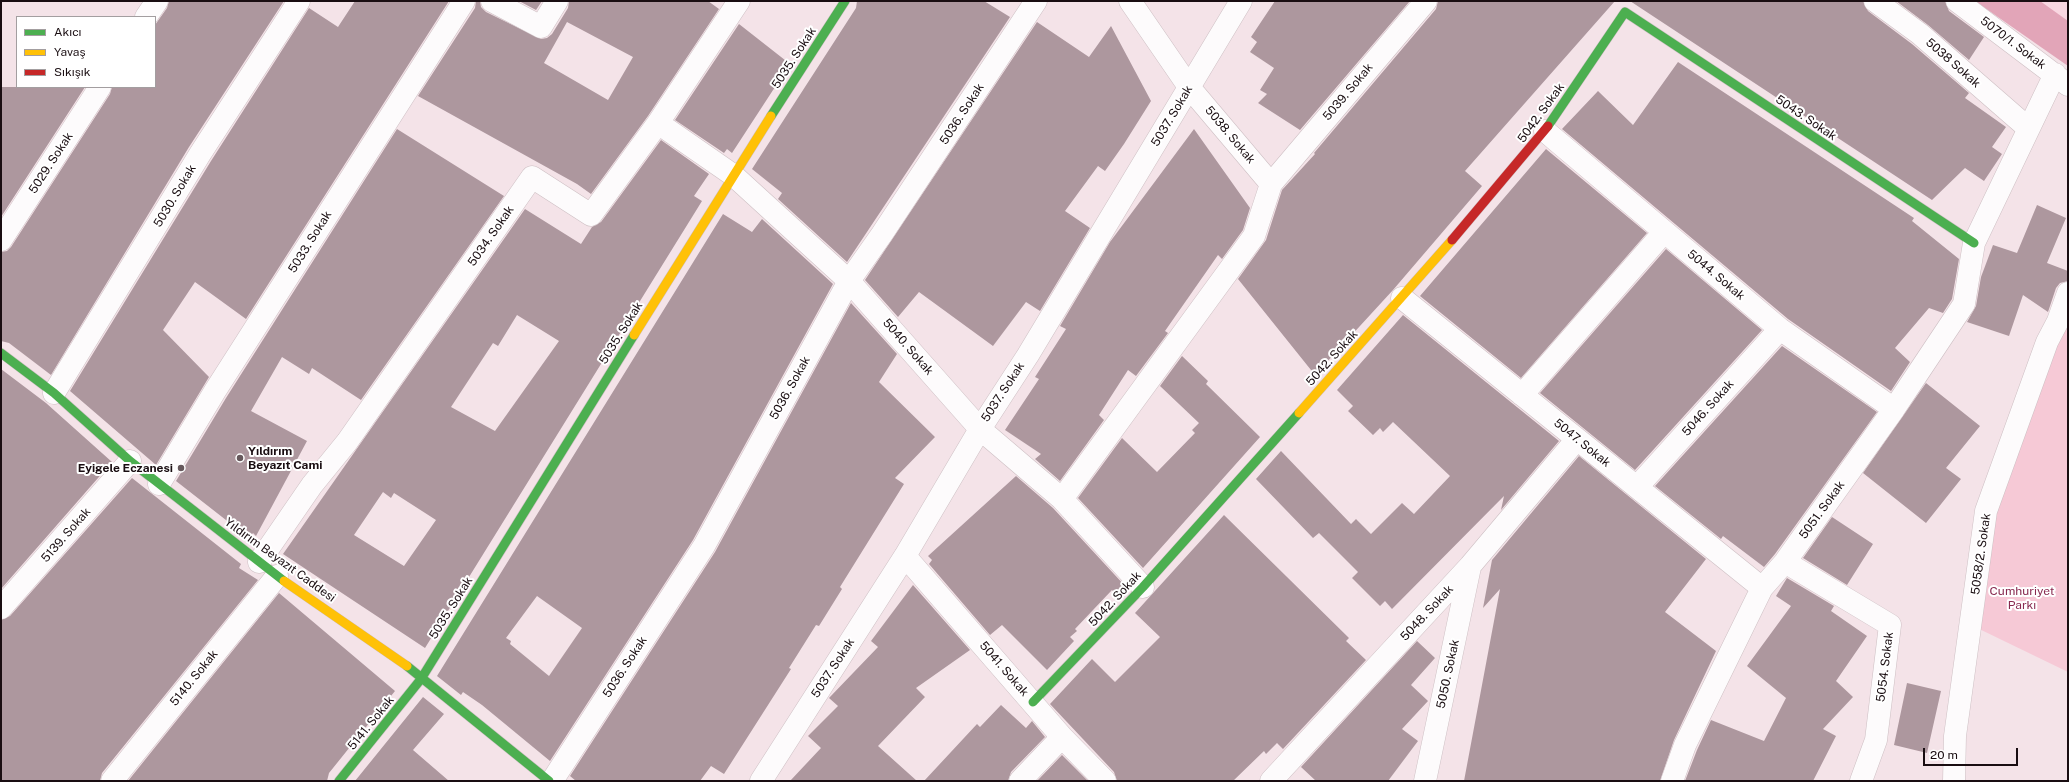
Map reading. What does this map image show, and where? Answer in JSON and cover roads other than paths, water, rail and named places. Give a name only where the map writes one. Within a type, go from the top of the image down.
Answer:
[{"type":"street","points":[[147,16],[157,1]]},
{"type":"street","name":"5030. Sokak","points":[[54,393],[200,154],[299,1]]},
{"type":"street","name":"5033. Sokak","points":[[159,484],[224,378],[464,1]]},
{"type":"street","points":[[492,1],[541,27],[557,1]]},
{"type":"street","name":"5034. Sokak","points":[[259,562],[312,485],[347,442],[532,177],[591,214],[658,123],[739,1]]},
{"type":"street","name":"5035. Sokak","points":[[421,679],[733,175],[846,1]]},
{"type":"street","name":"5036. Sokak","points":[[551,781],[704,546],[849,281],[882,234],[1036,1]]},
{"type":"street","name":"5038. Sokak","points":[[1130,1],[1189,87],[1270,184]]},
{"type":"street","name":"5037. Sokak","points":[[761,781],[905,556],[980,428],[1028,355],[1241,1]]},
{"type":"street","name":"5039. Sokak","points":[[1270,184],[1426,1]]},
{"type":"street","name":"5038 Sokak","points":[[1875,1],[1920,34],[2028,128]]},
{"type":"street","name":"5070/1. Sokak","points":[[1957,1],[2061,80]]},
{"type":"street","name":"5042. Sokak","points":[[1033,702],[1142,587],[1402,298],[1545,131],[1625,12]]},
{"type":"street","name":"5043. Sokak","points":[[1625,12],[1974,243]]},
{"type":"street","name":"5051. Sokak","points":[[1672,781],[1685,745],[1762,588],[1785,562],[1894,409],[1964,304],[1974,243],[2028,128],[2061,80]]},
{"type":"street","name":"5029. Sokak","points":[[1,240],[99,88]]},
{"type":"street","name":"5040. Sokak","points":[[658,123],[733,175],[849,281],[980,428],[1062,499],[1142,587]]},
{"type":"street","name":"5044. Sokak","points":[[1545,131],[1780,329],[1894,409]]},
{"type":"street","points":[[1062,499],[1254,236],[1270,184]]},
{"type":"street","points":[[1522,395],[1664,232]]},
{"type":"street","name":"5058/2. Sokak","points":[[1954,781],[1955,736],[1986,511],[2047,342],[2058,321],[2068,293]]},
{"type":"street","name":"5047. Sokak","points":[[1402,298],[1762,588]]},
{"type":"street","name":"5046. Sokak","points":[[1636,487],[1780,329]]},
{"type":"street","name":"Yıldırım Beyazıt Caddesi","points":[[1,353],[54,393],[130,461],[276,576],[401,661],[421,679],[551,781]]},
{"type":"street","name":"5048. Sokak","points":[[1270,781],[1470,566],[1577,439]]},
{"type":"street","name":"5139. Sokak","points":[[1,608],[130,461]]},
{"type":"street","name":"5041. Sokak","points":[[905,556],[1062,737],[1105,781]]},
{"type":"street","name":"5054. Sokak","points":[[1785,562],[1890,625],[1876,740],[1861,781]]},
{"type":"street","name":"5050. Sokak","points":[[1425,781],[1470,566]]},
{"type":"street","name":"5140. Sokak","points":[[112,781],[276,576]]},
{"type":"street","name":"5141. Sokak","points":[[339,781],[421,679]]},
{"type":"street","points":[[1020,781],[1062,737]]},
{"type":"place","name":"Yıldırım Beyazıt Cami","points":[[240,458]]},
{"type":"place","name":"Eyigele Eczanesi","points":[[181,468]]},
{"type":"park label","name":"Cumhuriyet Parkı","points":[[2022,598]]}]
